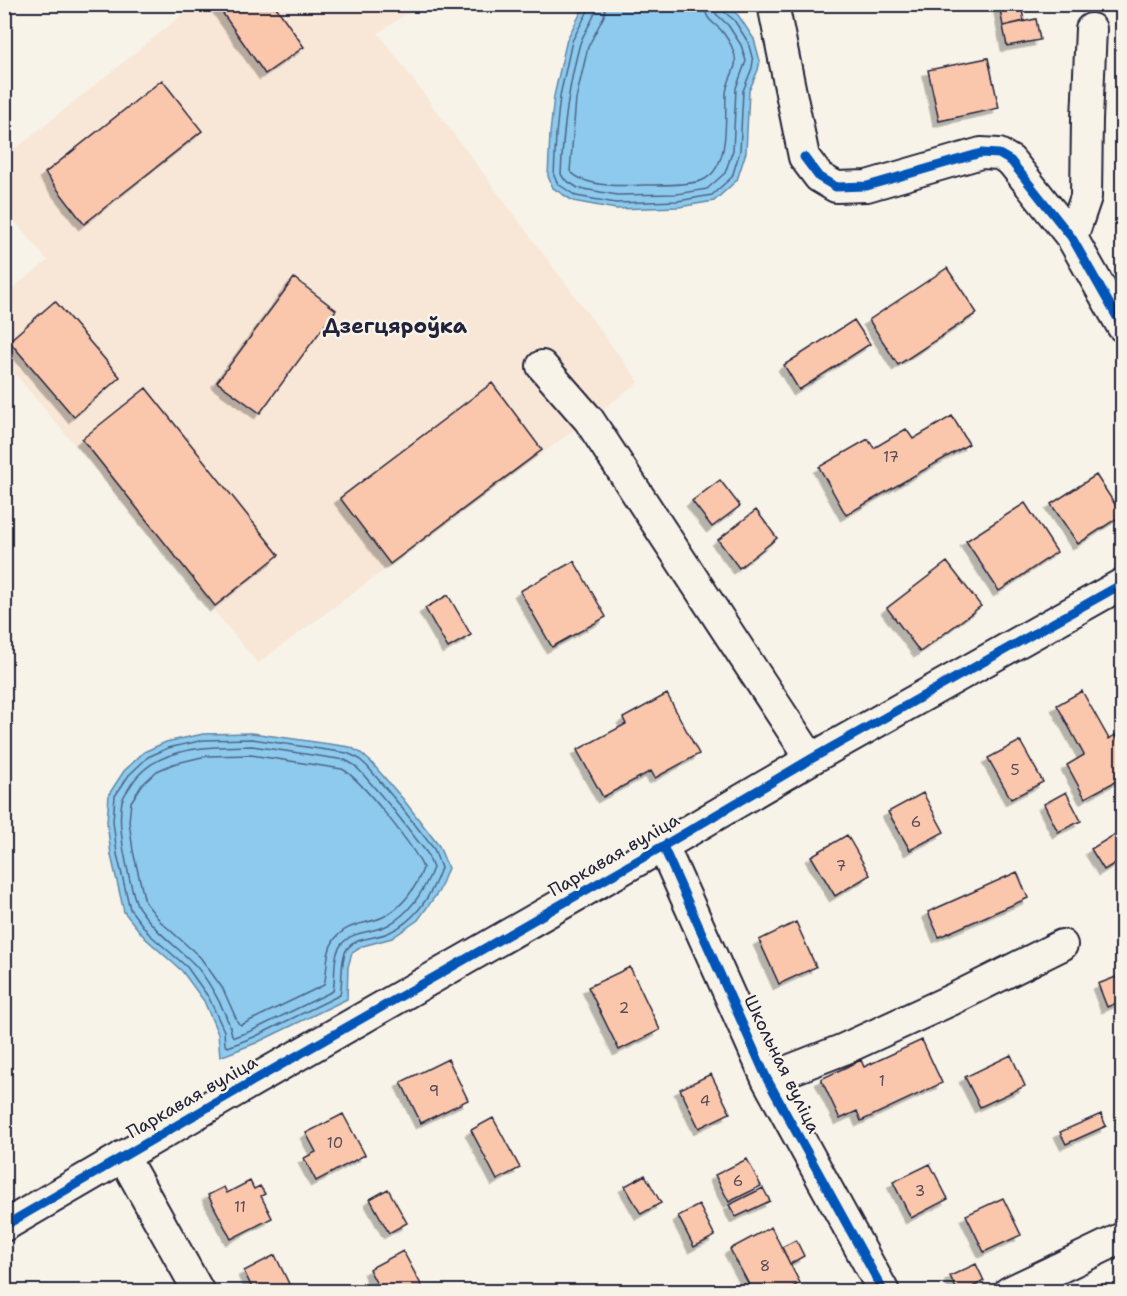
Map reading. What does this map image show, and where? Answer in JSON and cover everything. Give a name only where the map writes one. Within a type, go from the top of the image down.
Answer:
[{"type":"street","points":[[773,4],[804,157],[819,177],[836,187],[867,186],[981,153],[999,154],[1011,161],[1072,238],[1122,326]]},
{"type":"street","points":[[1072,238],[1086,197],[1091,29]]},
{"type":"street","points":[[542,366],[589,420],[811,759]]},
{"type":"street","name":"Паркавая вуліца","points":[[4,1226],[811,759],[1122,584]]},
{"type":"street","name":"Школьная вуліца","points":[[663,846],[767,1079],[884,1292]]},
{"type":"street","points":[[767,1079],[844,1049],[951,1000],[1062,945]]},
{"type":"street","points":[[123,1156],[199,1292]]},
{"type":"street","points":[[1010,1292],[1122,1238]]},
{"type":"shaded area","points":[[195,5],[413,5],[415,8],[378,33],[639,382],[258,663],[5,362],[5,294],[48,261],[5,209],[4,158]]},
{"type":"water","points":[[585,5],[725,5],[738,15],[754,39],[760,61],[749,91],[746,152],[737,180],[714,201],[679,207],[616,209],[573,201],[553,188],[548,176],[554,96],[567,39]]},
{"type":"water","points":[[252,733],[350,747],[361,753],[403,799],[439,846],[448,868],[439,891],[418,920],[392,938],[363,946],[352,953],[348,967],[347,999],[256,1043],[220,1057],[218,1034],[204,1001],[182,971],[145,938],[124,912],[111,855],[107,822],[109,794],[124,771],[144,752],[166,742],[203,734]]},
{"type":"building","points":[[225,4],[274,4],[304,47],[265,74],[219,8]]},
{"type":"building","points":[[999,4],[1021,4],[1024,21],[1003,26]]},
{"type":"building","points":[[1036,19],[1040,40],[1007,46],[1003,26]]},
{"type":"building","points":[[988,58],[999,108],[939,121],[928,70]]},
{"type":"building","points":[[162,80],[202,131],[84,224],[45,173]]},
{"type":"building","points":[[947,268],[977,313],[898,365],[869,320]]},
{"type":"building","points":[[294,278],[336,310],[260,413],[217,382]]},
{"type":"building","points":[[55,301],[120,377],[74,417],[9,341]]},
{"type":"building","points":[[854,320],[870,344],[799,390],[784,365]]},
{"type":"building","points":[[492,383],[542,450],[390,564],[340,498]]},
{"type":"building","points":[[146,388],[279,555],[215,606],[82,439]]},
{"type":"building","points":[[952,416],[969,444],[846,515],[819,467],[868,439],[874,448],[906,429],[913,439]]},
{"type":"building","points":[[1096,475],[1122,515],[1078,544],[1051,504]]},
{"type":"building","points":[[720,480],[740,506],[712,527],[692,501]]},
{"type":"building","points":[[1025,503],[1057,552],[999,591],[966,541]]},
{"type":"building","points":[[756,510],[777,538],[739,568],[718,540]]},
{"type":"building","points":[[574,561],[606,617],[552,647],[520,591]]},
{"type":"building","points":[[947,562],[981,606],[920,652],[887,608]]},
{"type":"building","points":[[448,595],[471,635],[448,648],[425,608]]},
{"type":"building","points":[[1082,691],[1109,739],[1115,735],[1122,749],[1122,778],[1085,798],[1067,765],[1084,755],[1057,705]]},
{"type":"building","points":[[667,694],[699,754],[655,778],[651,771],[603,797],[577,750],[626,724],[623,718]]},
{"type":"building","points":[[1020,741],[1043,782],[1011,799],[988,758]]},
{"type":"building","points":[[1066,792],[1081,821],[1058,832],[1044,804]]},
{"type":"building","points":[[923,793],[944,832],[910,850],[888,812]]},
{"type":"building","points":[[1122,830],[1122,859],[1104,870],[1091,849]]},
{"type":"building","points":[[847,835],[870,875],[835,896],[811,856]]},
{"type":"building","points":[[1017,872],[1028,898],[939,937],[928,912]]},
{"type":"building","points":[[796,922],[816,967],[779,984],[759,940]]},
{"type":"building","points":[[630,967],[660,1030],[619,1050],[588,987]]},
{"type":"building","points":[[1121,975],[1122,1001],[1107,1007],[1098,984]]},
{"type":"building","points":[[922,1040],[942,1083],[861,1121],[857,1111],[840,1119],[821,1079],[861,1060],[864,1067]]},
{"type":"building","points":[[1011,1055],[1025,1086],[980,1107],[965,1077]]},
{"type":"building","points":[[448,1059],[468,1100],[421,1123],[401,1082]]},
{"type":"building","points":[[711,1074],[730,1113],[699,1128],[680,1089]]},
{"type":"building","points":[[343,1114],[365,1155],[316,1181],[304,1158],[316,1152],[306,1133]]},
{"type":"building","points":[[1101,1114],[1106,1126],[1066,1144],[1060,1132]]},
{"type":"building","points":[[493,1118],[520,1168],[497,1180],[471,1130]]},
{"type":"building","points":[[747,1159],[761,1186],[729,1202],[715,1175]]},
{"type":"building","points":[[930,1164],[948,1199],[911,1218],[893,1182]]},
{"type":"building","points":[[645,1175],[661,1203],[641,1214],[625,1186]]},
{"type":"building","points":[[250,1181],[254,1189],[260,1186],[265,1194],[261,1196],[272,1218],[231,1239],[208,1195],[224,1187],[227,1193]]},
{"type":"building","points":[[763,1188],[770,1201],[736,1217],[729,1205]]},
{"type":"building","points":[[388,1189],[407,1223],[389,1233],[370,1199]]},
{"type":"building","points":[[1003,1198],[1021,1235],[984,1252],[966,1215]]},
{"type":"building","points":[[699,1205],[715,1236],[694,1247],[678,1216]]},
{"type":"building","points":[[771,1227],[800,1283],[784,1292],[753,1292],[730,1249]]},
{"type":"building","points":[[796,1240],[804,1256],[790,1264],[782,1247]]},
{"type":"building","points":[[403,1251],[425,1292],[381,1292],[369,1269]]},
{"type":"building","points":[[275,1255],[293,1292],[254,1292],[244,1271]]},
{"type":"building","points":[[976,1264],[984,1281],[963,1292],[958,1292],[950,1276]]},
{"type":"cycle path","points":[[804,157],[819,177],[836,187],[867,186],[981,153],[999,154],[1011,161],[1072,238],[1122,326]]},
{"type":"cycle path","points":[[4,1226],[811,759],[1122,584]]},
{"type":"cycle path","points":[[663,846],[767,1079],[884,1292]]},
{"type":"district","name":"Дзегцяроўка","points":[[395,326]]}]
